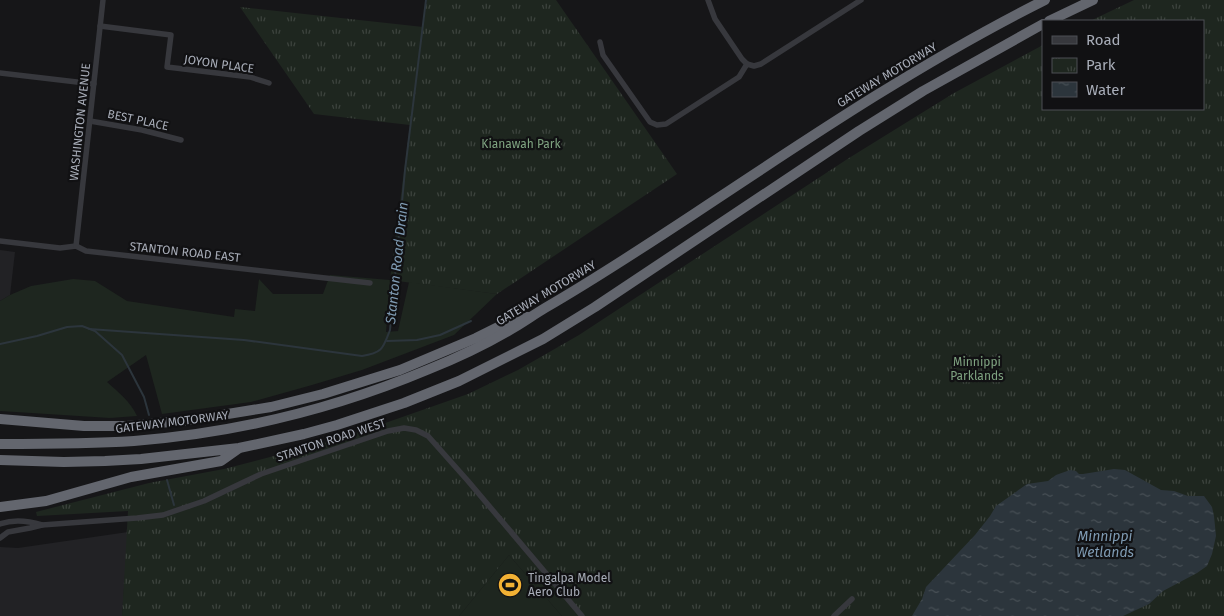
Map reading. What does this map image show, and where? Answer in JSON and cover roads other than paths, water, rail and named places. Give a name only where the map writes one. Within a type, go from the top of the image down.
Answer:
[{"type":"highway","name":"GATEWAY MOTORWAY","points":[[0,444],[136,441],[215,431],[261,422],[343,400],[384,387],[427,370],[488,342],[517,326],[599,276],[902,80],[1045,0]]},
{"type":"highway","points":[[1051,20],[1092,0]]},
{"type":"highway","points":[[0,460],[114,461],[239,448],[304,434],[373,414],[459,381],[527,347],[595,307],[859,131],[930,87],[1042,25]]},
{"type":"highway","points":[[0,419],[84,426],[127,426],[191,420],[271,407],[400,370],[476,338],[518,317],[531,317]]},
{"type":"highway","points":[[0,507],[46,501],[132,477],[221,460],[239,448]]},
{"type":"street","name":"WASHINGTON AVENUE","points":[[76,246],[103,0]]},
{"type":"street","points":[[708,0],[715,18],[742,59],[747,64],[754,66],[761,64],[861,0]]},
{"type":"street","name":"JOYON PLACE","points":[[100,26],[171,35],[167,67],[250,76],[269,83]]},
{"type":"street","points":[[600,42],[603,54],[644,115],[650,122],[657,125],[666,124],[739,78],[747,64]]},
{"type":"street","points":[[0,73],[94,84]]},
{"type":"street","name":"BEST PLACE","points":[[90,121],[142,130],[180,140]]},
{"type":"street","name":"STANTON ROAD EAST","points":[[0,241],[60,248],[76,246],[86,251],[370,283]]},
{"type":"street","name":"STANTON ROAD WEST","points":[[0,538],[8,532],[42,525],[163,515],[204,501],[261,474],[388,431],[404,428],[416,430],[428,436],[582,616]]},
{"type":"street","name":"STANTON ROAD WEST","points":[[0,524],[30,521],[42,525]]},
{"type":"street","points":[[834,616],[852,599]]},
{"type":"water","name":"Minnippi Wetlands","points":[[1114,469],[1125,470],[1161,490],[1174,491],[1188,496],[1204,496],[1212,507],[1216,536],[1207,566],[1163,591],[1149,604],[1123,616],[912,616],[922,599],[926,587],[975,535],[996,506],[1027,484],[1048,481],[1056,475],[1070,470],[1083,474]]},
{"type":"waterway","name":"Stanton Road Drain","points":[[89,329],[244,340],[362,356],[381,349],[390,330],[405,170],[426,0]]},
{"type":"waterway","points":[[387,341],[417,340],[440,335],[471,321]]},
{"type":"waterway","name":"Stanton Road Drain","points":[[0,344],[67,327],[82,326],[95,331],[122,355],[144,397],[149,415]]},
{"type":"waterway","points":[[167,480],[174,505]]},
{"type":"place","name":"Tingalpa Model Aero Club","points":[[510,585]]},
{"type":"park label","name":"Kianawah Park","points":[[521,144]]},
{"type":"park label","name":"Minnippi Parklands","points":[[977,369]]}]
